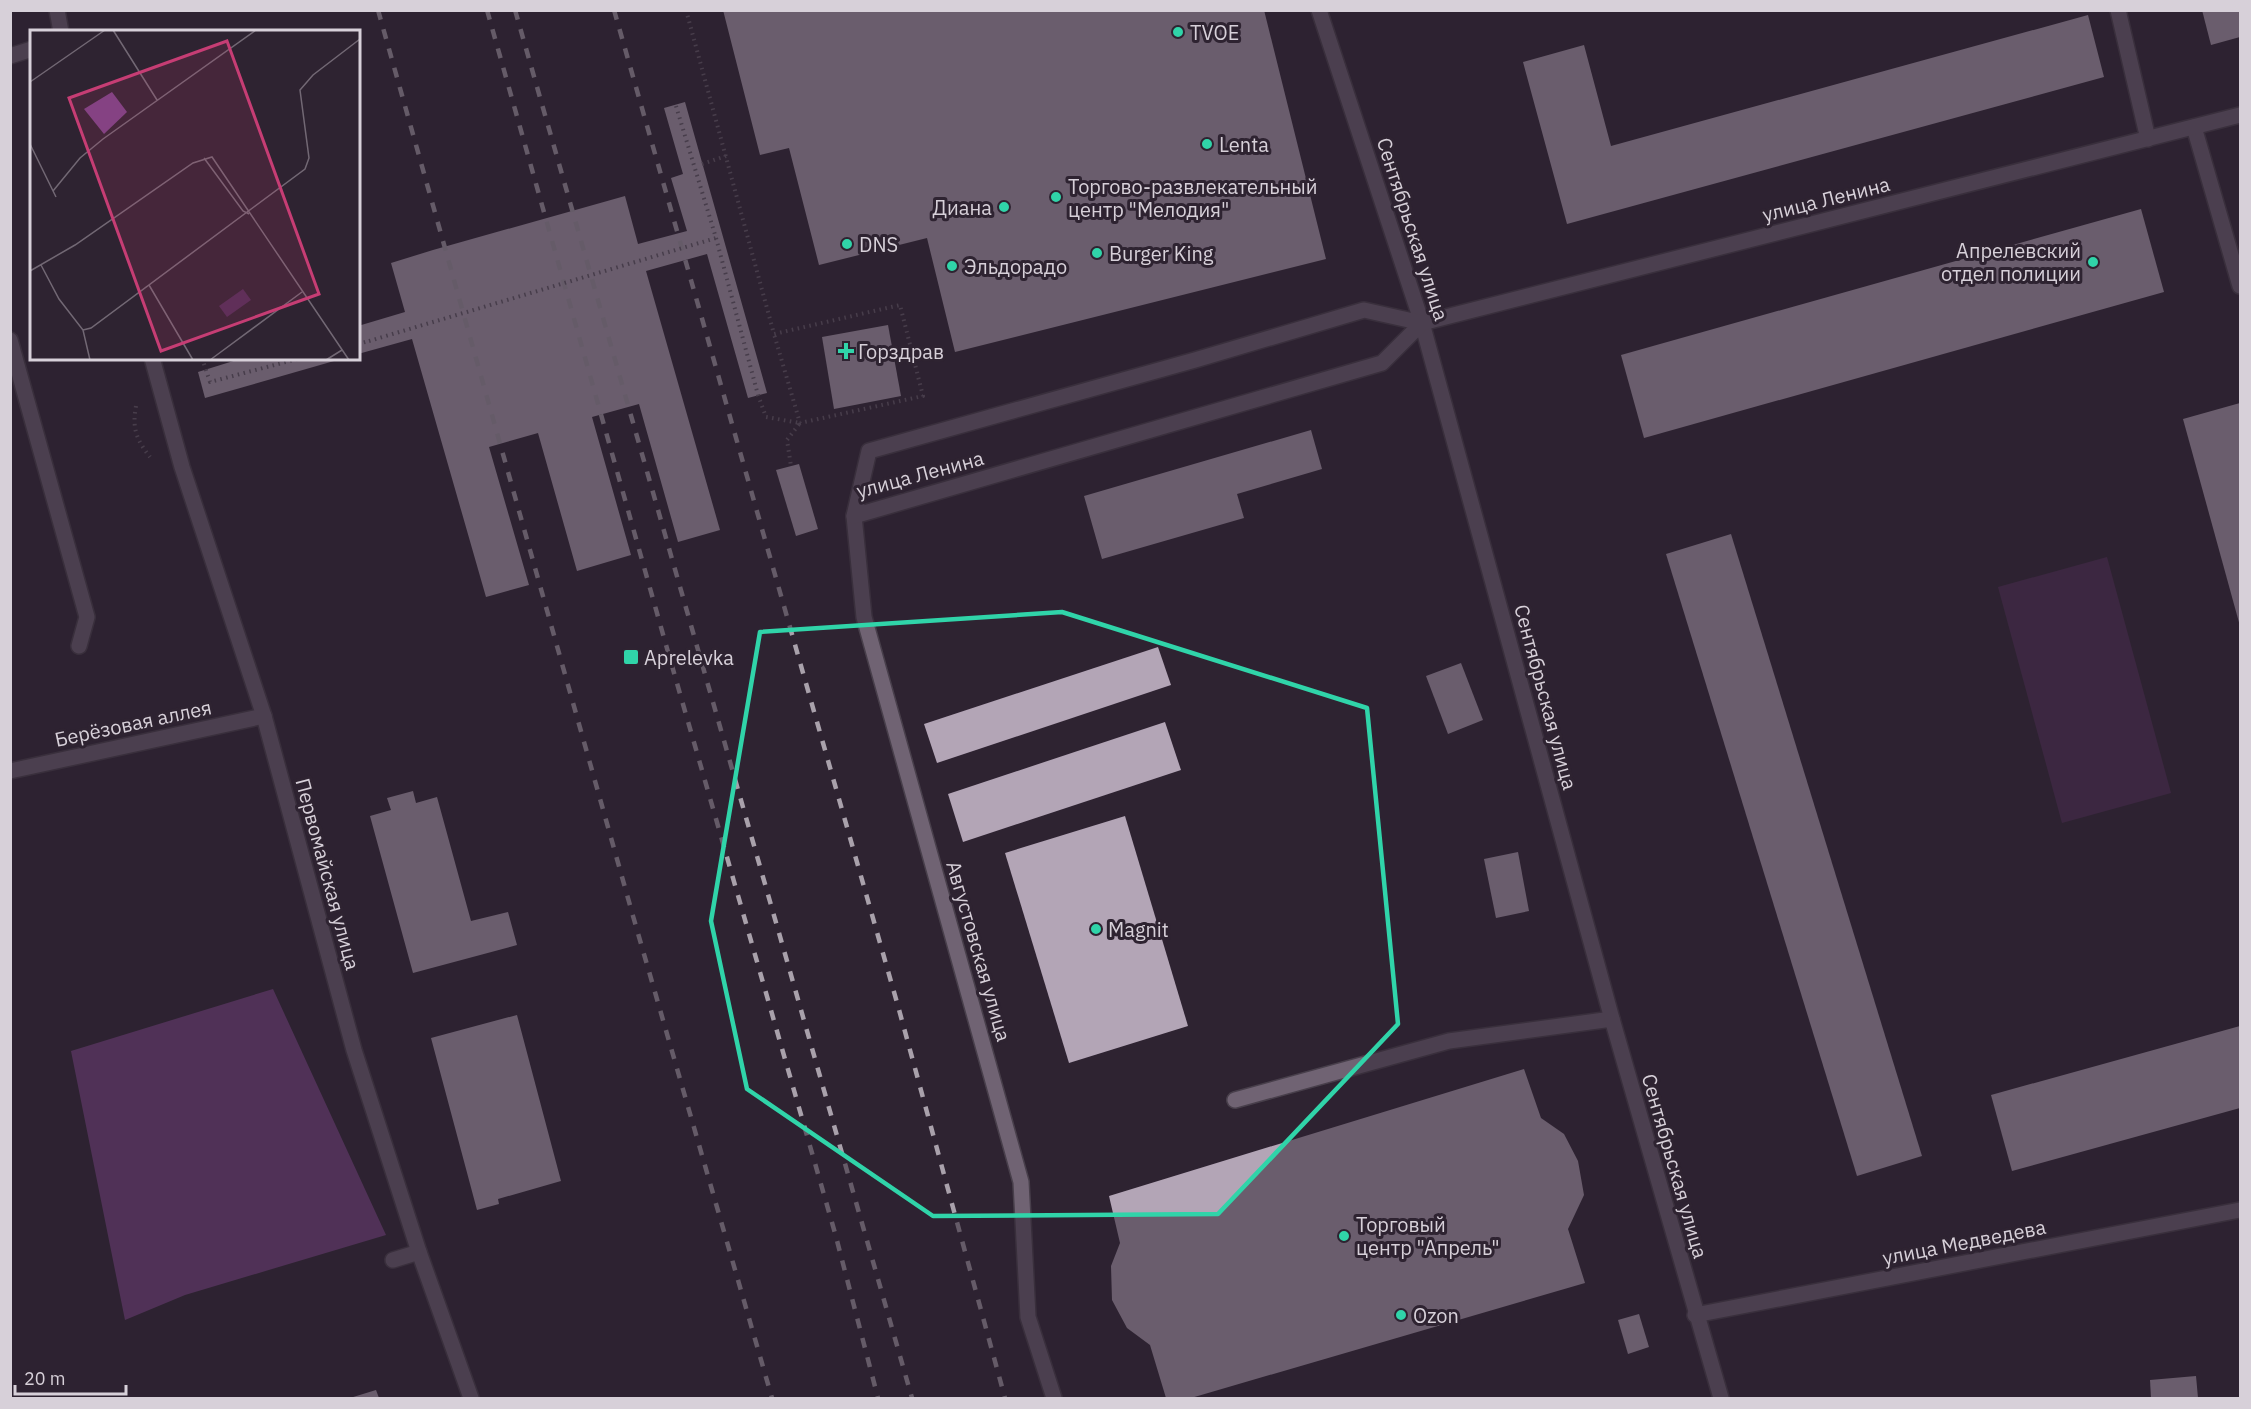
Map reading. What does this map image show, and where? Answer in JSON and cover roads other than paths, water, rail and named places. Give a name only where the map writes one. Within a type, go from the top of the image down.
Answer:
[{"type":"street","points":[[57,10],[61,30]]},
{"type":"street","name":"Сентябрьская улица","points":[[1320,10],[1422,323],[1612,1019],[1720,1398]]},
{"type":"street","points":[[2118,10],[2148,139]]},
{"type":"street","points":[[10,56],[30,51]]},
{"type":"street","name":"улица Ленина","points":[[1422,323],[1382,363],[854,516],[869,451],[1364,310],[1422,323],[2241,115]]},
{"type":"street","points":[[2194,127],[2241,286]]},
{"type":"street","points":[[10,340],[87,617],[79,646]]},
{"type":"street","name":"Первомайская улица","points":[[153,360],[182,467],[264,716],[354,1050],[419,1252],[471,1398]]},
{"type":"street","name":"Августовская улица","points":[[854,516],[864,617],[1021,1182],[1028,1317],[1054,1398]]},
{"type":"street","name":"Берёзовая аллея","points":[[10,771],[264,716]]},
{"type":"street","points":[[1235,1100],[1449,1041],[1612,1019]]},
{"type":"street","name":"улица Медведева","points":[[1695,1314],[2241,1210]]},
{"type":"street","points":[[393,1260],[419,1252]]},
{"type":"railway","points":[[378,10],[633,916],[772,1398]]},
{"type":"railway","points":[[487,10],[835,1233],[878,1398]]},
{"type":"railway","points":[[515,10],[912,1398]]},
{"type":"railway","points":[[614,10],[898,1006],[1005,1398]]},
{"type":"place","name":"TVOE","points":[[1178,32]]},
{"type":"place","name":"Lenta","points":[[1207,144]]},
{"type":"place","name":"Торгово-развлекательный центр \"Мелодия\"","points":[[1056,197]]},
{"type":"place","name":"Диана","points":[[1004,207]]},
{"type":"place","name":"DNS","points":[[847,244]]},
{"type":"place","name":"Burger King","points":[[1097,253]]},
{"type":"place","name":"Апрелевский отдел полиции","points":[[2093,262]]},
{"type":"place","name":"Эльдорадо","points":[[952,266]]},
{"type":"place","name":"Горздрав","points":[[846,351]]},
{"type":"place","name":"Aprelevka","points":[[631,657]]},
{"type":"place","name":"Magnit","points":[[1096,929]]},
{"type":"place","name":"Торговый центр \"Апрель\"","points":[[1344,1236]]},
{"type":"place","name":"Ozon","points":[[1401,1315]]}]
